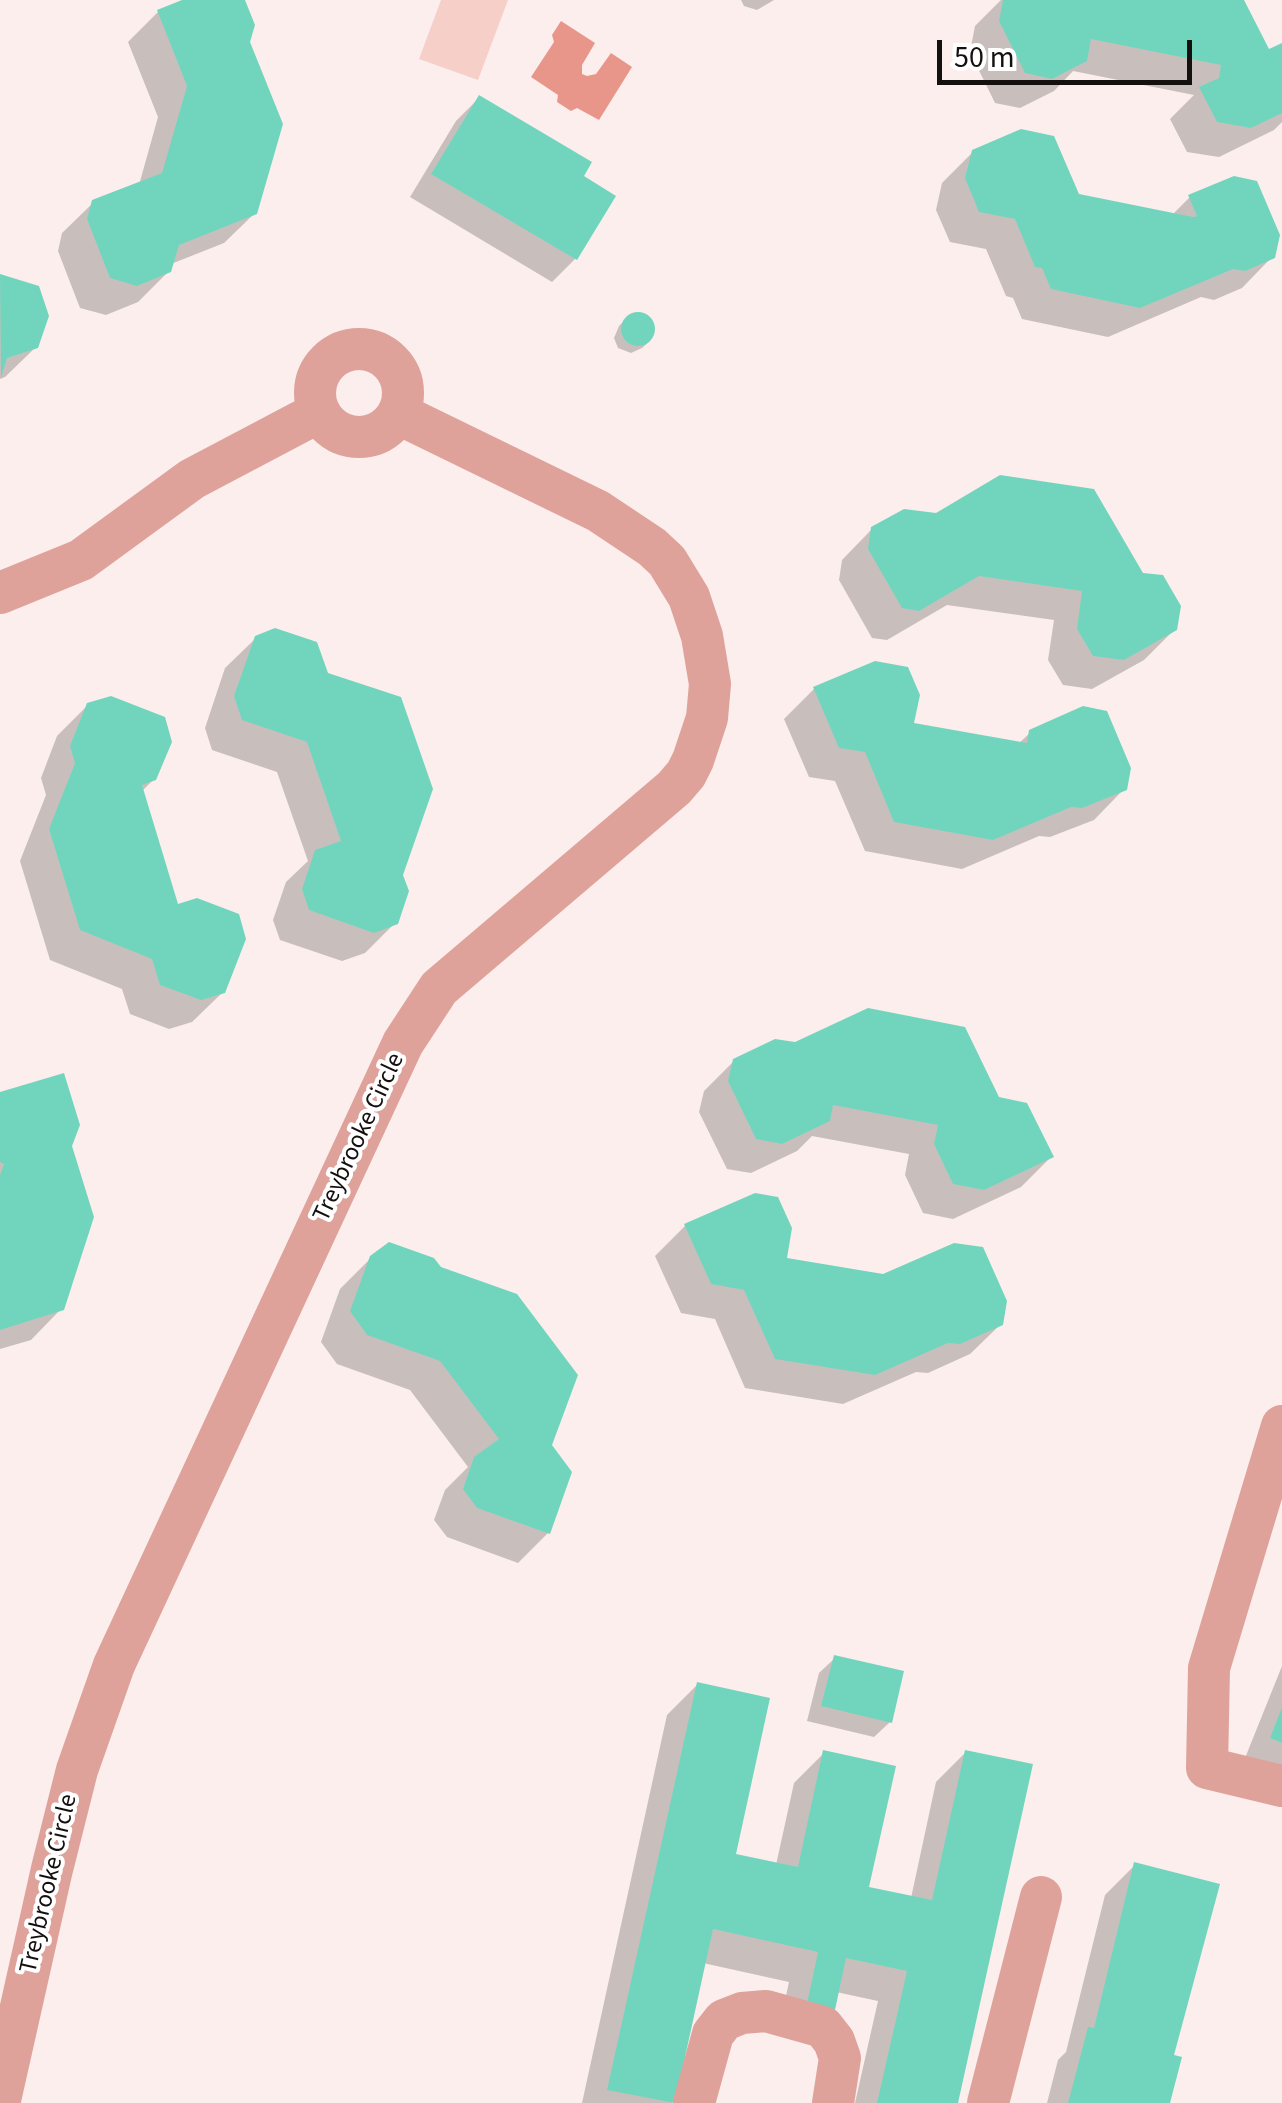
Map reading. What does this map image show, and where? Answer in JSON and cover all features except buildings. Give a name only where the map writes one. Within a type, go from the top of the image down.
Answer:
[{"type":"street","points":[[368,349],[392,362],[400,374],[404,387],[399,414],[378,433],[365,437],[338,432],[318,412],[315,384],[320,371],[341,352],[368,349]]},
{"type":"street","points":[[0,593],[81,560],[192,479],[318,412]]},
{"type":"street","name":"Treybrooke Circle","points":[[0,2100],[77,1770],[114,1665],[404,1043],[439,988],[674,788],[693,760],[708,718],[710,684],[702,636],[689,597],[667,561],[598,511],[399,414]]},
{"type":"street","points":[[1282,1426],[1209,1668],[1208,1768],[1282,1786]]},
{"type":"street","points":[[988,2103],[1042,1897]]},
{"type":"street","points":[[694,2103],[713,2034],[724,2020],[742,2013],[766,2011],[823,2027],[834,2041],[840,2058],[833,2103]]},
{"type":"shaded area","points":[[441,0],[508,0],[478,80],[419,59]]},
{"type":"shaded area","points":[[561,21],[595,43],[582,65],[582,74],[596,74],[611,53],[632,67],[599,120],[577,108],[571,111],[557,102],[558,95],[531,77],[554,42],[552,35]]}]
